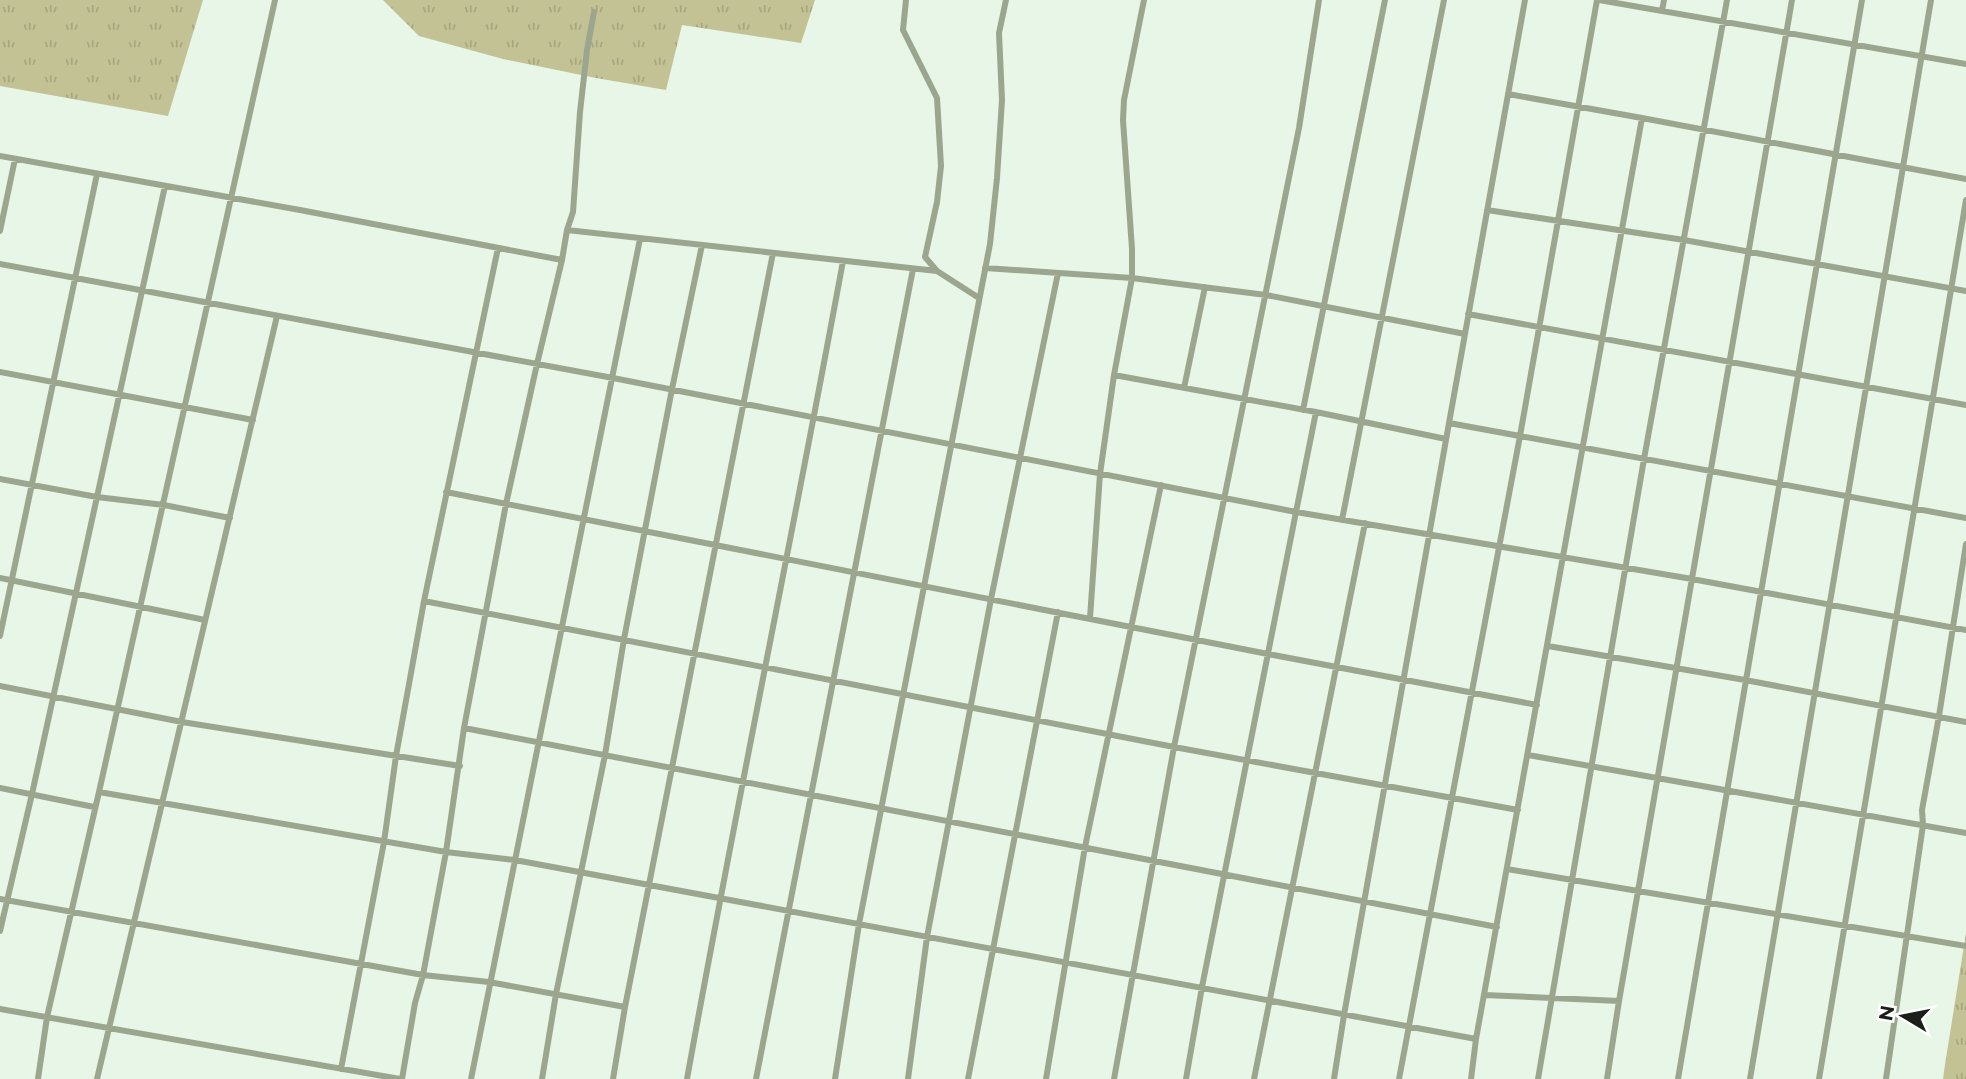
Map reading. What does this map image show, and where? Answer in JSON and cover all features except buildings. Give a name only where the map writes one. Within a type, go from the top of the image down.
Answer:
[{"type":"street","points":[[37,1079],[47,1017],[70,912],[164,505],[275,0]]},
{"type":"street","points":[[905,0],[903,30],[937,98],[941,166],[937,202],[925,257],[937,271],[979,298]]},
{"type":"street","points":[[835,1079],[859,924],[985,268],[997,178],[1002,100],[999,33],[1006,0]]},
{"type":"street","points":[[1090,618],[1100,474],[1114,375],[1132,278],[1123,120],[1124,100],[1144,0]]},
{"type":"street","points":[[1114,1079],[1195,639],[1299,128],[1319,0]]},
{"type":"street","points":[[1303,410],[1385,0]]},
{"type":"street","points":[[1342,520],[1444,0]]},
{"type":"street","points":[[1334,1079],[1343,1015],[1525,0]]},
{"type":"street","points":[[1399,1079],[1520,436],[1598,0],[1966,64]]},
{"type":"street","points":[[1662,10],[1664,0]]},
{"type":"street","points":[[1538,1079],[1625,567],[1727,0]]},
{"type":"street","points":[[1607,1079],[1792,0]]},
{"type":"street","points":[[1678,1079],[1862,0]]},
{"type":"street","points":[[1750,1079],[1931,0]]},
{"type":"street","points":[[0,1009],[401,1079],[446,852],[464,728],[506,505],[573,212],[580,112],[594,12]]},
{"type":"street","points":[[1508,94],[1966,179]]},
{"type":"street","points":[[1471,1079],[1642,118]]},
{"type":"street","points":[[0,156],[562,260]]},
{"type":"street","points":[[0,231],[15,159]]},
{"type":"street","points":[[0,636],[97,173]]},
{"type":"street","points":[[0,931],[4,899],[32,794],[165,186]]},
{"type":"street","points":[[1819,1079],[1966,200]]},
{"type":"street","points":[[1487,210],[1684,240],[1966,290]]},
{"type":"street","points":[[567,230],[937,271]]},
{"type":"street","points":[[471,1079],[640,239]]},
{"type":"street","points":[[542,1079],[556,994],[605,755],[624,639],[702,245]]},
{"type":"street","points":[[341,1069],[384,842],[396,756],[424,601],[498,248]]},
{"type":"street","points":[[613,1079],[773,253]]},
{"type":"street","points":[[687,1079],[843,261]]},
{"type":"street","points":[[0,264],[672,389],[1296,512],[1564,556],[1966,630]]},
{"type":"street","points":[[985,268],[1132,278],[1266,295],[1465,334]]},
{"type":"street","points":[[756,1079],[913,269]]},
{"type":"street","points":[[908,1079],[927,937],[991,599],[1058,273]]},
{"type":"street","points":[[1184,388],[1205,287]]},
{"type":"street","points":[[1468,314],[1966,405]]},
{"type":"street","points":[[97,1079],[277,316]]},
{"type":"street","points":[[0,372],[253,421]]},
{"type":"street","points":[[1114,375],[1446,439]]},
{"type":"street","points":[[1186,1079],[1316,412]]},
{"type":"street","points":[[1449,423],[1966,517]]},
{"type":"street","points":[[0,479],[230,518]]},
{"type":"street","points":[[1046,1079],[1064,962],[1086,847],[1161,485]]},
{"type":"street","points":[[446,492],[1537,705]]},
{"type":"street","points":[[1254,1079],[1365,523]]},
{"type":"street","points":[[1886,1079],[1923,825],[1922,810],[1940,716],[1966,544]]},
{"type":"street","points":[[0,578],[205,620]]},
{"type":"street","points":[[424,601],[1247,761],[1518,810]]},
{"type":"street","points":[[968,1079],[1058,612]]},
{"type":"street","points":[[1548,646],[1966,722]]},
{"type":"street","points":[[0,686],[181,722],[460,766]]},
{"type":"street","points":[[464,728],[1497,927]]},
{"type":"street","points":[[1528,754],[1966,833]]},
{"type":"street","points":[[0,788],[94,807]]},
{"type":"street","points":[[99,792],[384,842],[515,860],[1476,1039]]},
{"type":"street","points":[[1507,869],[1966,946]]},
{"type":"street","points":[[4,899],[423,975],[489,982],[625,1007]]},
{"type":"street","points":[[1484,995],[1619,1002]]},
{"type":"green space","points":[[0,0],[203,0],[168,116],[0,86]]},
{"type":"green space","points":[[383,0],[815,0],[801,43],[682,25],[666,90],[503,59],[419,36]]},
{"type":"green space","points":[[1966,933],[1966,1079],[1943,1079],[1944,1071]]}]
